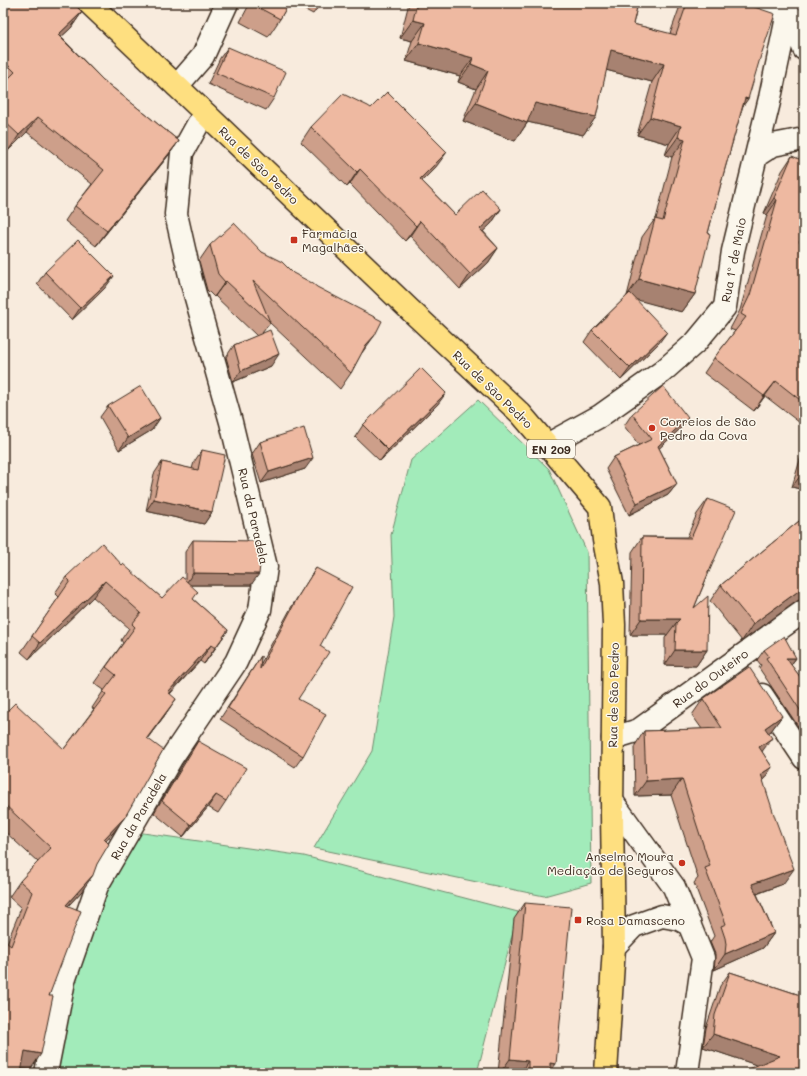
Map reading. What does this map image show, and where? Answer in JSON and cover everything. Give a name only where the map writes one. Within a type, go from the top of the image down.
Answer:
[{"type":"main road","name":"Rua de São Pedro","points":[[89,3],[521,414],[600,508],[613,590],[614,625],[612,801],[614,947],[606,1073]]},
{"type":"street","points":[[177,86],[203,56],[227,3]]},
{"type":"street","points":[[754,3],[790,6],[804,49]]},
{"type":"street","name":"Rua 1º de Maio","points":[[547,445],[600,416],[662,372],[696,342],[725,307],[733,250],[770,98],[790,6]]},
{"type":"street","name":"Rua da Paradela","points":[[46,1073],[64,981],[97,886],[172,757],[236,662],[260,610],[266,567],[231,422],[190,280],[176,214],[182,153],[198,124],[207,115]]},
{"type":"street","points":[[756,156],[773,146],[804,139]]},
{"type":"street","name":"Rua do Outeiro","points":[[613,738],[639,730],[745,670],[804,611]]},
{"type":"street","points":[[745,670],[804,758]]},
{"type":"street","points":[[612,801],[674,886],[703,958],[687,1073]]},
{"type":"street","points":[[614,947],[634,926],[662,916],[679,919],[690,925]]},
{"type":"green space","points":[[478,400],[549,469],[587,552],[591,883],[544,896],[314,848],[372,751],[394,617],[391,535],[411,460]]},
{"type":"green space","points":[[129,831],[304,856],[518,912],[477,1073],[55,1073],[64,981]]},
{"type":"building","points":[[3,3],[73,3],[82,12],[58,35],[103,80],[179,141],[107,231],[75,206],[104,170],[38,117],[19,135],[3,120],[3,84],[15,72],[3,60]]},
{"type":"building","points":[[289,3],[280,19],[252,4]]},
{"type":"building","points":[[417,3],[638,3],[633,24],[676,35],[687,3],[743,3],[775,14],[748,99],[745,98],[708,233],[710,234],[695,294],[639,279],[655,219],[663,221],[685,139],[678,137],[681,126],[650,117],[664,64],[611,50],[596,117],[535,103],[527,123],[476,103],[488,71],[471,64],[473,58],[419,43],[425,23],[413,20]]},
{"type":"building","points":[[228,47],[286,72],[274,98],[216,73]]},
{"type":"building","points":[[387,92],[447,152],[420,179],[455,215],[482,189],[501,209],[480,229],[498,248],[470,274],[420,221],[416,226],[360,169],[357,172],[311,127],[343,94],[371,108]]},
{"type":"building","points":[[792,156],[804,161],[804,238],[799,242],[804,244],[804,352],[801,358],[804,360],[804,403],[776,381],[764,396],[714,358],[746,317],[741,314],[750,295],[777,200],[774,198]]},
{"type":"building","points":[[234,223],[262,252],[282,262],[293,273],[382,321],[375,335],[366,345],[351,373],[253,281],[270,322],[218,274],[210,245]]},
{"type":"building","points":[[78,240],[114,276],[80,308],[45,272]]},
{"type":"building","points":[[630,293],[667,332],[630,368],[592,330]]},
{"type":"building","points":[[270,330],[279,354],[241,371],[234,345]]},
{"type":"building","points":[[421,368],[446,393],[388,450],[363,425]]},
{"type":"building","points":[[141,386],[160,418],[128,438],[108,406]]},
{"type":"building","points":[[663,386],[688,418],[658,446],[677,484],[637,503],[614,457],[652,439],[632,414]]},
{"type":"building","points":[[304,428],[313,458],[269,472],[260,442]]},
{"type":"building","points":[[202,450],[225,455],[212,512],[154,499],[162,462],[198,470]]},
{"type":"building","points":[[708,499],[736,510],[709,572],[708,571],[694,608],[708,596],[707,650],[675,650],[676,623],[680,619],[641,619],[642,537],[691,538]]},
{"type":"building","points":[[804,517],[804,587],[753,624],[721,585]]},
{"type":"building","points":[[193,540],[258,541],[261,556],[259,574],[193,573]]},
{"type":"building","points":[[102,543],[122,565],[123,564],[162,598],[182,577],[198,592],[193,599],[228,630],[215,648],[211,645],[168,692],[176,699],[147,738],[163,750],[125,817],[104,839],[109,844],[97,864],[93,875],[66,905],[81,911],[49,996],[53,996],[41,1054],[25,1051],[21,1073],[3,1073],[3,940],[11,946],[32,892],[20,881],[51,848],[3,803],[3,715],[15,703],[64,749],[106,694],[103,692],[116,675],[106,667],[135,627],[132,624],[141,613],[105,581],[40,643],[32,636],[70,581],[66,577]]},
{"type":"building","points":[[316,568],[352,587],[320,646],[329,652],[298,699],[326,714],[303,756],[228,708],[261,656],[260,669],[299,595]]},
{"type":"building","points":[[784,636],[796,658],[786,658],[804,682],[804,716],[766,658],[769,656],[764,650]]},
{"type":"building","points":[[749,667],[782,716],[765,728],[772,738],[759,747],[772,767],[761,774],[776,821],[794,869],[752,884],[774,933],[725,954],[726,944],[721,926],[726,924],[705,868],[710,866],[682,779],[646,781],[644,731],[722,728],[703,699]]},
{"type":"building","points":[[198,741],[246,768],[226,801],[216,795],[191,825],[162,801]]},
{"type":"building","points":[[525,903],[571,907],[556,1064],[550,1063],[550,1073],[528,1073],[528,1061],[510,1059]]},
{"type":"building","points":[[730,972],[800,995],[804,991],[804,1053],[802,1055],[804,1056],[804,1073],[738,1073],[780,1056],[713,1034],[715,1015]]},
{"type":"place","name":"Farmácia Magalhães","points":[[294,240]]},
{"type":"place","name":"Correios de São Pedro da Cova","points":[[652,428]]},
{"type":"place","name":"Anselmo Moura Mediação de Seguros","points":[[682,863]]},
{"type":"place","name":"Rosa Damasceno","points":[[578,920]]}]
